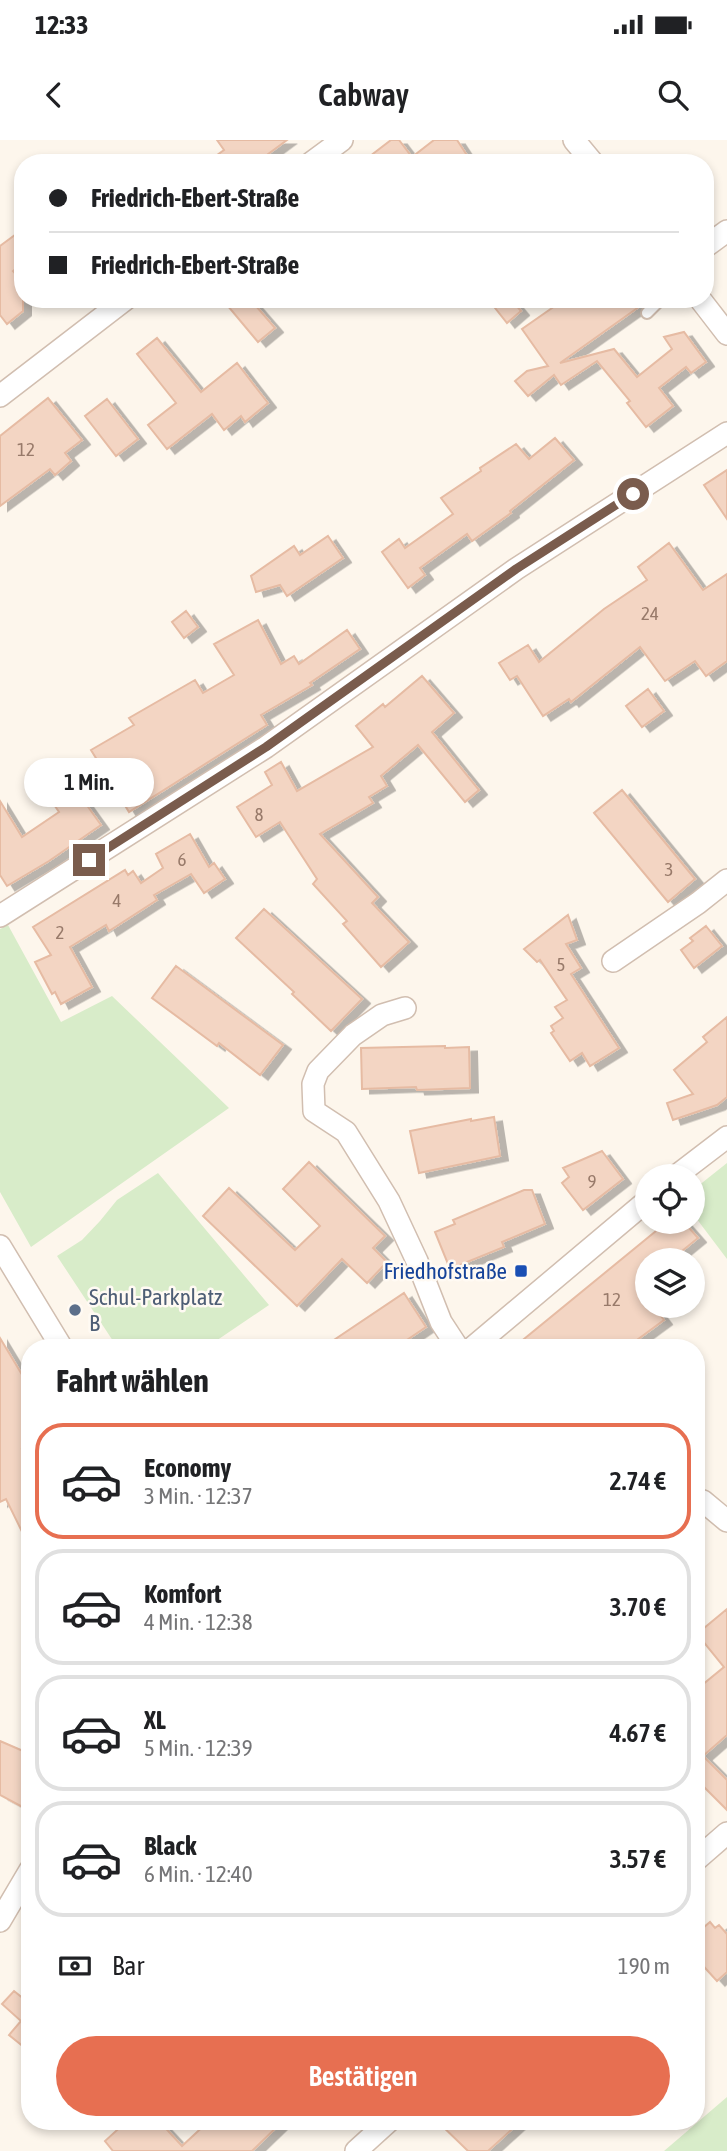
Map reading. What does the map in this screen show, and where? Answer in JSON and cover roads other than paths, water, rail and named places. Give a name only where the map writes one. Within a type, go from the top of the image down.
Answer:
[{"type":"street","points":[[323,154],[342,140]]},
{"type":"street","points":[[574,140],[586,154]]},
{"type":"street","points":[[0,396],[114,308]]},
{"type":"street","points":[[707,308],[727,334]]},
{"type":"street","points":[[0,916],[266,747],[516,569],[727,433]]},
{"type":"street","points":[[613,961],[727,880]]},
{"type":"street","points":[[405,1008],[382,1015],[353,1035],[318,1071],[313,1084],[314,1111],[346,1132],[389,1201],[441,1322],[452,1339]]},
{"type":"street","points":[[692,1164],[727,1137]]},
{"type":"street","points":[[483,1339],[635,1211]]},
{"type":"street","points":[[2,1252],[56,1339]]},
{"type":"street","points":[[705,1503],[727,1521]]},
{"type":"street","points":[[705,1852],[727,1833]]},
{"type":"street","points":[[0,1921],[21,1885]]},
{"type":"street","points":[[356,2151],[378,2130]]},
{"type":"lane","points":[[647,313],[652,308]]},
{"type":"place","name":"Friedhofstraße","points":[[521,1271]]},
{"type":"place","name":"Schul-Parkplatz B","points":[[75,1310]]}]
